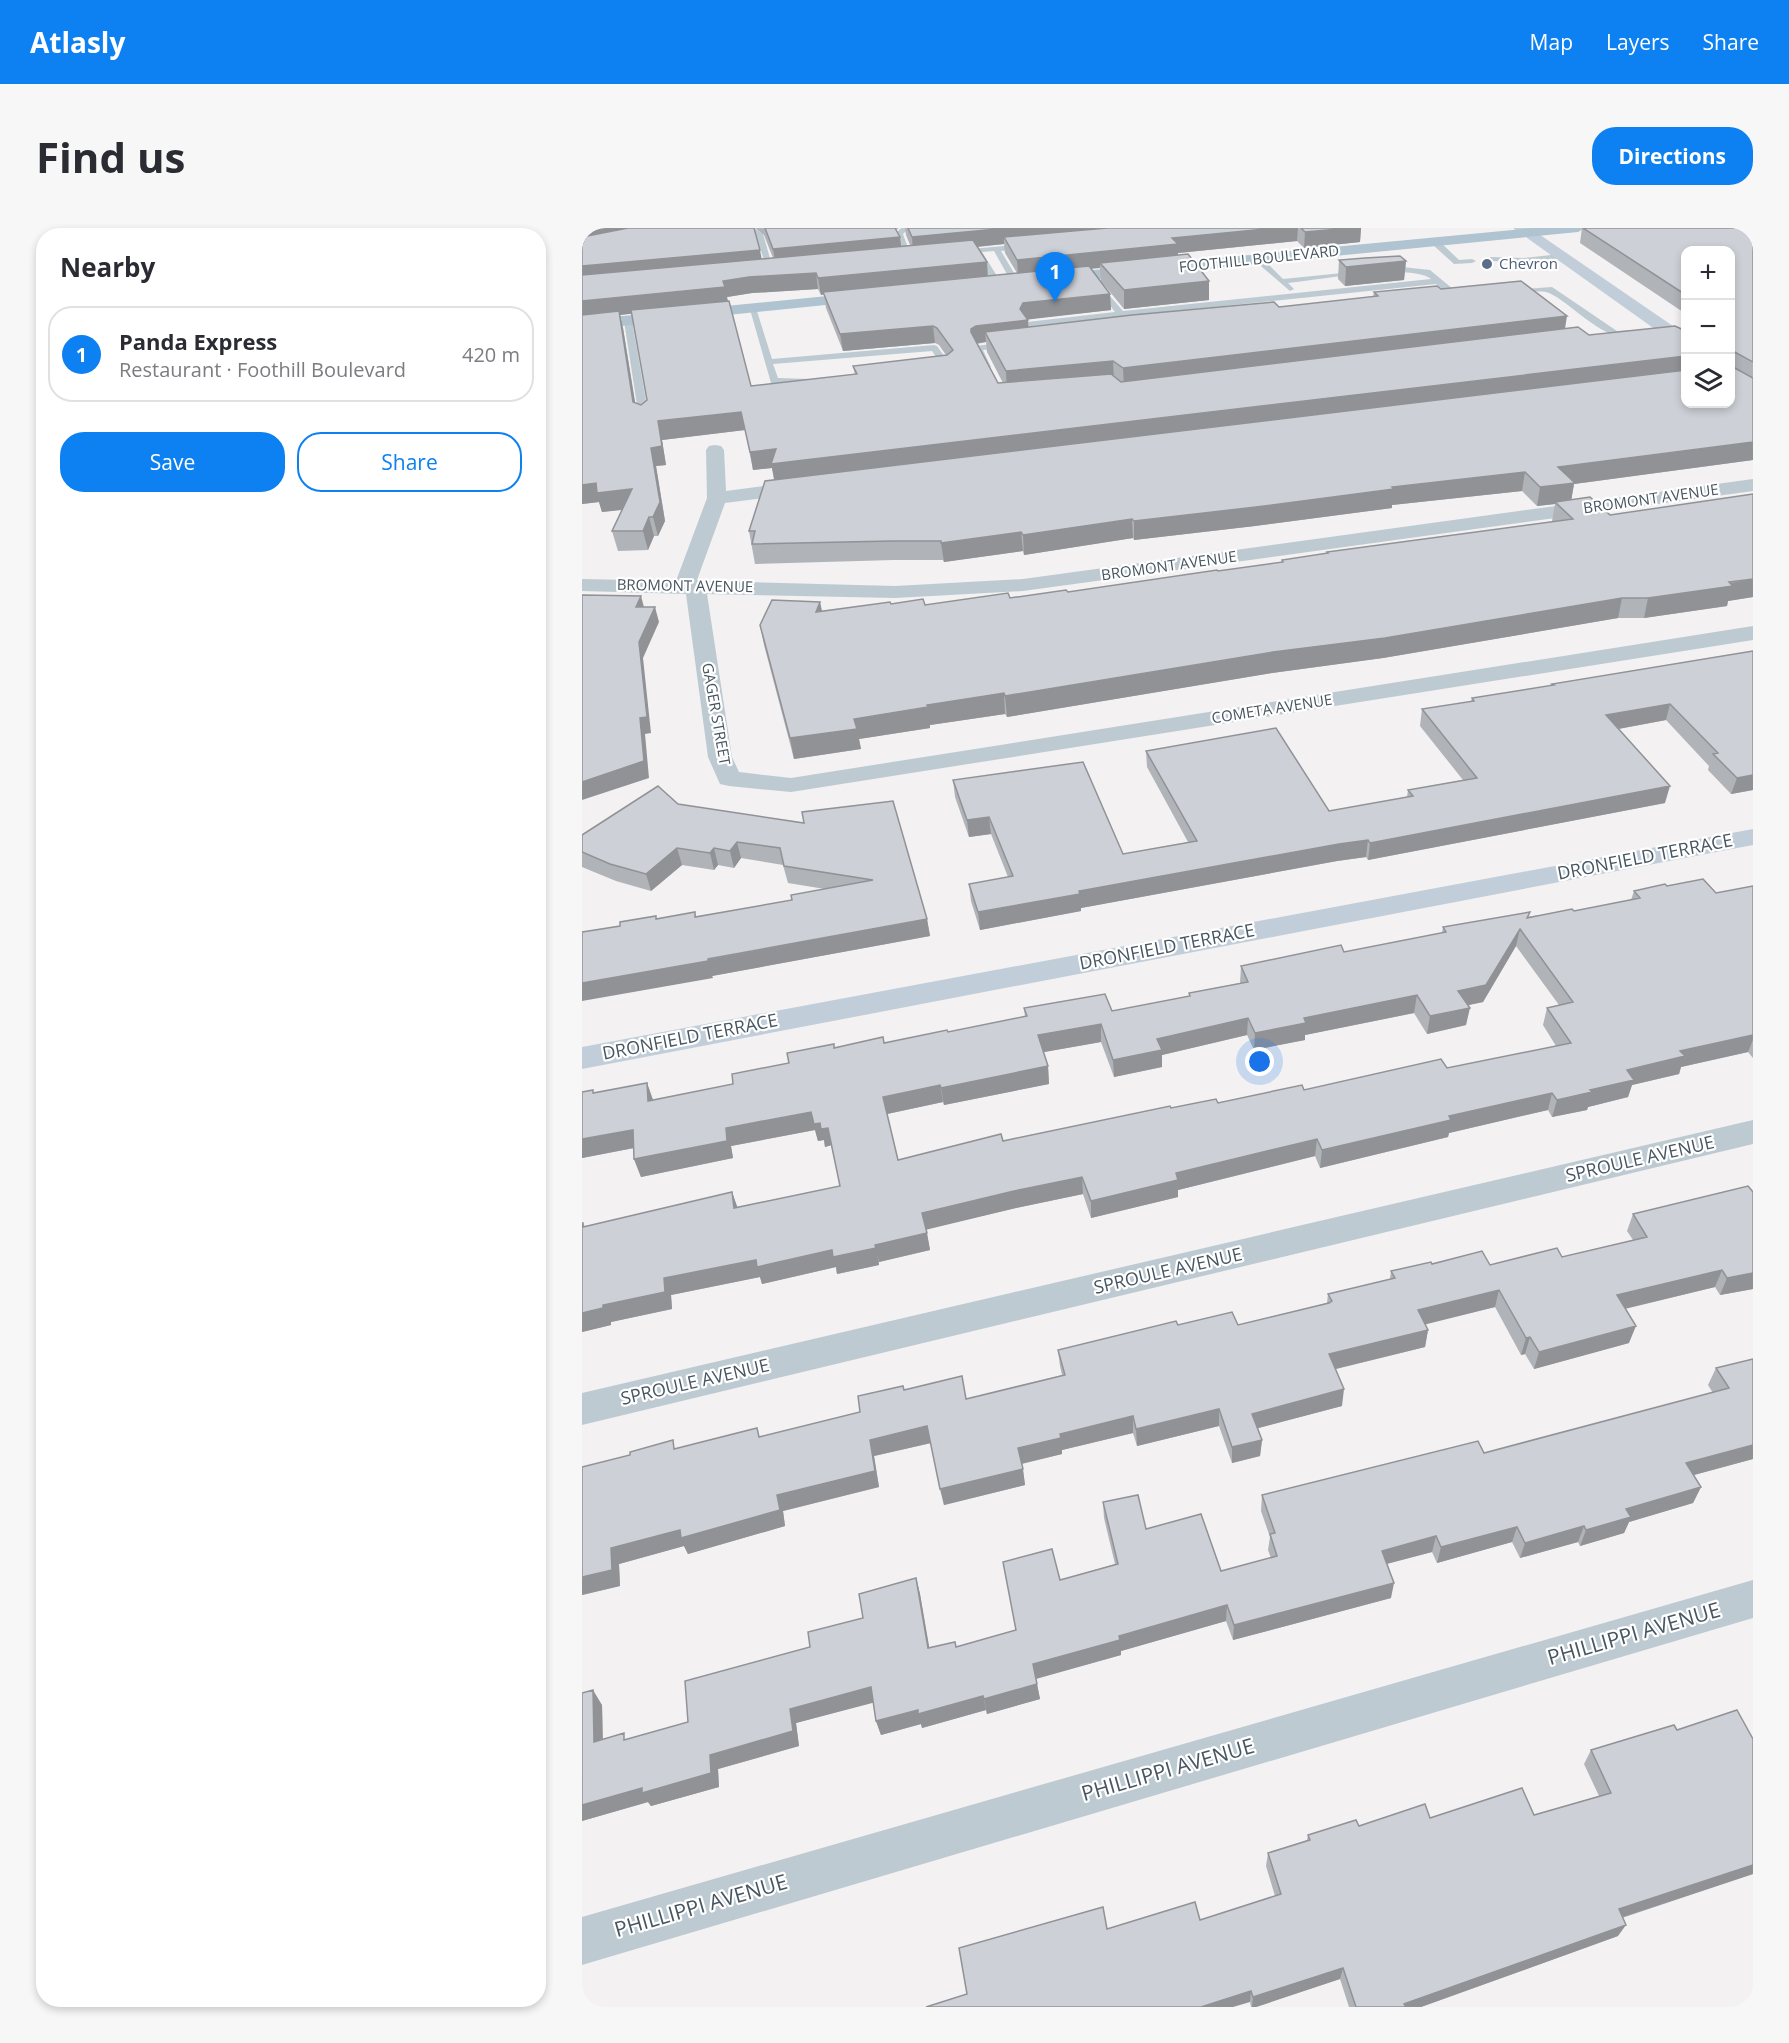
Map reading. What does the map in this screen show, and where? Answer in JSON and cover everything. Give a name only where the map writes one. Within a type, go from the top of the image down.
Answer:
[{"type":"main road","name":"FOOTHILL BOULEVARD","points":[[992,285],[1435,242],[1524,230],[1578,228]]},
{"type":"main road","points":[[582,325],[881,296]]},
{"type":"street","points":[[1524,230],[1662,331],[1681,340]]},
{"type":"street","name":"GAGER STREET","points":[[715,450],[717,498],[690,586],[720,757],[729,779],[791,785]]},
{"type":"street","points":[[717,498],[823,485]]},
{"type":"street","name":"BROMONT AVENUE","points":[[582,585],[895,592],[1023,585],[1753,486]]},
{"type":"street","name":"COMETA AVENUE","points":[[791,785],[1753,633]]},
{"type":"street","name":"DRONFIELD TERRACE","points":[[582,1058],[1753,837]]},
{"type":"street","name":"SPROULE AVENUE","points":[[582,1409],[1753,1132]]},
{"type":"street","name":"PHILLIPPI AVENUE","points":[[582,1941],[1753,1599]]},
{"type":"lane","points":[[749,228],[759,234],[771,270]]},
{"type":"lane","points":[[905,228],[899,234],[909,257]]},
{"type":"lane","points":[[1435,242],[1457,262],[1472,261]]},
{"type":"lane","points":[[947,253],[1037,245]]},
{"type":"lane","points":[[996,249],[1016,283]]},
{"type":"lane","points":[[978,251],[992,285]]},
{"type":"lane","points":[[897,258],[918,256]]},
{"type":"lane","points":[[1491,259],[1524,260],[1560,256]]},
{"type":"lane","points":[[1258,259],[1298,296]]},
{"type":"lane","points":[[759,271],[780,269]]},
{"type":"lane","points":[[1282,281],[1402,269],[1427,272],[1457,297]]},
{"type":"lane","points":[[1090,275],[1132,330]]},
{"type":"lane","points":[[1050,340],[1033,342],[1027,324],[1438,281]]},
{"type":"lane","points":[[1503,293],[1549,289],[1615,334]]},
{"type":"lane","points":[[1446,298],[1480,295]]},
{"type":"lane","points":[[752,308],[774,381],[824,382]]},
{"type":"lane","points":[[628,321],[644,418]]},
{"type":"lane","points":[[1121,332],[1144,329]]},
{"type":"lane","points":[[1603,335],[1646,332]]},
{"type":"lane","points":[[993,378],[978,348],[1018,344]]},
{"type":"lane","points":[[768,362],[934,348],[948,367],[925,370]]},
{"type":"building","points":[[628,228],[754,228],[760,250],[582,266],[582,237]]},
{"type":"building","points":[[765,228],[895,228],[900,237],[773,249]]},
{"type":"building","points":[[908,228],[1008,228],[912,237]]},
{"type":"building","points":[[1107,228],[1276,228],[1172,238],[1178,244],[1017,260],[1004,237]]},
{"type":"building","points":[[1301,228],[1350,228],[1305,232]]},
{"type":"building","points":[[1583,228],[1753,228],[1753,362],[1735,352],[1735,246],[1681,246],[1681,292]]},
{"type":"building","points":[[973,240],[987,262],[818,278],[816,273],[749,277],[723,281],[725,287],[582,301],[582,275]]},
{"type":"building","points":[[1188,254],[1209,281],[1124,290],[1100,263]]},
{"type":"building","points":[[1400,256],[1406,261],[1346,267],[1339,260],[1365,258]]},
{"type":"building","points":[[1089,266],[1110,294],[1023,303],[1020,309],[1028,320],[976,326],[971,329],[998,383],[1111,374],[1121,382],[1578,327],[1589,335],[1675,326],[1681,329],[1681,357],[771,464],[776,449],[750,452],[741,412],[658,421],[662,446],[651,448],[660,502],[653,517],[649,517],[643,531],[612,531],[632,489],[597,493],[596,483],[582,485],[582,315],[619,311],[633,402],[641,405],[647,400],[631,310],[729,301],[751,386],[857,374],[853,366],[947,355],[953,350],[933,326],[840,334],[823,292]]},
{"type":"building","points":[[1521,281],[1567,316],[1123,368],[1113,361],[1006,371],[985,332],[1132,315],[1274,302],[1279,307],[1378,296],[1374,292],[1437,286],[1441,289]]},
{"type":"building","points":[[1735,368],[1753,378],[1753,442],[1558,467],[1575,483],[1540,487],[1525,472],[1392,487],[1394,489],[1256,507],[1134,521],[1132,519],[1023,535],[1021,532],[941,543],[941,541],[892,541],[752,544],[755,531],[749,531],[765,481],[1681,371],[1681,408],[1735,408]]},
{"type":"building","points":[[1753,494],[1753,579],[1729,582],[1733,586],[1648,598],[1622,598],[1385,638],[1273,652],[1005,696],[1004,693],[927,705],[928,707],[854,719],[857,729],[790,738],[760,625],[772,600],[820,602],[816,612],[923,599],[925,605],[1008,593],[1010,598],[1066,590],[1068,592],[1283,562],[1282,560],[1327,552],[1573,519],[1555,502],[1590,497],[1610,515]]},
{"type":"building","points":[[582,595],[641,596],[636,607],[655,607],[639,642],[647,717],[640,718],[644,761],[582,782]]},
{"type":"building","points":[[1753,651],[1753,775],[1737,778],[1713,754],[1718,753],[1670,704],[1606,715],[1670,786],[1370,843],[1368,840],[1339,844],[1079,891],[1080,894],[978,912],[969,884],[1013,876],[989,817],[967,820],[953,780],[1083,762],[1123,854],[1197,841],[1146,751],[1276,728],[1329,811],[1413,796],[1408,790],[1477,778],[1422,709],[1474,701],[1472,698]]},
{"type":"building","points":[[658,786],[678,804],[804,823],[802,812],[893,801],[927,919],[582,983],[582,932],[620,926],[620,922],[656,916],[656,919],[695,912],[695,917],[792,900],[791,895],[873,880],[784,866],[780,848],[737,842],[730,851],[714,848],[710,853],[677,848],[646,874],[610,864],[582,852],[582,835]]},
{"type":"building","points":[[1703,879],[1716,893],[1753,886],[1753,1035],[1680,1051],[1685,1056],[1627,1070],[1634,1080],[1590,1090],[1592,1092],[1557,1100],[1552,1093],[1449,1116],[1451,1120],[1322,1150],[1317,1139],[1176,1173],[1178,1180],[1091,1201],[1082,1177],[1014,1191],[922,1213],[927,1233],[875,1245],[876,1248],[833,1257],[832,1250],[757,1267],[756,1260],[664,1278],[665,1292],[603,1305],[603,1308],[582,1313],[582,1223],[583,1227],[732,1192],[734,1208],[840,1186],[828,1128],[821,1129],[820,1123],[814,1124],[811,1112],[726,1128],[727,1141],[634,1159],[633,1130],[582,1139],[582,1092],[593,1090],[593,1093],[647,1083],[648,1101],[733,1084],[732,1074],[789,1063],[787,1053],[834,1044],[834,1048],[883,1037],[884,1043],[947,1030],[948,1032],[1027,1016],[1024,1008],[1105,994],[1112,1011],[1248,982],[1241,966],[1341,945],[1344,952],[1446,932],[1443,927],[1530,912],[1527,918],[1572,909],[1574,911],[1640,898],[1634,891],[1665,884],[1667,886]],"holes":[[[1520,929],[1573,1002],[1547,1008],[1571,1043],[1447,1068],[1441,1059],[1304,1090],[1302,1085],[1218,1103],[1216,1099],[1171,1108],[1170,1106],[1003,1141],[1001,1134],[898,1160],[883,1097],[940,1085],[941,1088],[1048,1066],[1038,1035],[1101,1024],[1113,1060],[1162,1050],[1157,1039],[1248,1018],[1255,1033],[1306,1023],[1304,1018],[1417,995],[1430,1016],[1470,1008],[1458,991],[1486,985]]]},
{"type":"building","points":[[1748,1186],[1753,1192],[1753,1273],[1727,1278],[1722,1270],[1617,1295],[1636,1326],[1539,1352],[1530,1337],[1526,1338],[1499,1290],[1418,1310],[1428,1330],[1329,1354],[1344,1389],[1252,1414],[1262,1440],[1232,1447],[1219,1409],[1136,1429],[1133,1416],[1060,1434],[1061,1438],[1018,1448],[1023,1469],[940,1489],[927,1426],[870,1440],[875,1471],[777,1495],[780,1510],[681,1538],[680,1530],[611,1548],[612,1570],[582,1577],[582,1467],[630,1455],[630,1452],[673,1440],[674,1449],[757,1428],[759,1437],[860,1412],[858,1396],[903,1386],[904,1390],[962,1376],[966,1399],[1065,1375],[1058,1350],[1176,1321],[1178,1325],[1232,1312],[1238,1325],[1329,1303],[1332,1301],[1328,1294],[1395,1278],[1391,1271],[1431,1262],[1432,1264],[1482,1251],[1490,1265],[1557,1248],[1562,1257],[1647,1237],[1633,1214]]},
{"type":"building","points":[[1753,1359],[1753,1445],[1686,1463],[1701,1487],[1626,1509],[1631,1517],[1586,1530],[1584,1526],[1525,1543],[1517,1527],[1441,1547],[1436,1536],[1382,1551],[1394,1583],[1234,1625],[1227,1605],[1119,1636],[1120,1640],[1033,1664],[1037,1684],[984,1699],[983,1696],[918,1714],[918,1710],[876,1721],[871,1687],[790,1709],[793,1731],[710,1755],[711,1773],[642,1793],[642,1788],[582,1805],[582,1693],[593,1690],[594,1742],[624,1733],[624,1740],[688,1722],[685,1681],[810,1647],[808,1632],[863,1618],[859,1594],[916,1578],[928,1648],[955,1642],[956,1647],[1016,1630],[1003,1562],[1052,1549],[1060,1580],[1118,1564],[1103,1502],[1138,1495],[1146,1529],[1201,1514],[1221,1571],[1277,1556],[1270,1534],[1275,1533],[1262,1495],[1478,1441],[1484,1453],[1729,1388],[1716,1368]]},
{"type":"building","points":[[1737,1710],[1753,1739],[1753,1865],[1619,1909],[1626,1925],[1404,2004],[1406,2007],[1356,2007],[1343,1968],[1253,1997],[1251,1991],[1201,2007],[926,2007],[967,1994],[959,1948],[1103,1907],[1107,1929],[1195,1902],[1200,1920],[1281,1894],[1268,1853],[1310,1840],[1308,1835],[1356,1820],[1359,1826],[1425,1804],[1430,1818],[1522,1788],[1534,1815],[1611,1793],[1591,1750],[1674,1725],[1677,1730]]},
{"type":"place","name":"Chevron","points":[[1487,264]]},
{"type":"place","name":"Panda Express","points":[[1055,302]]}]
